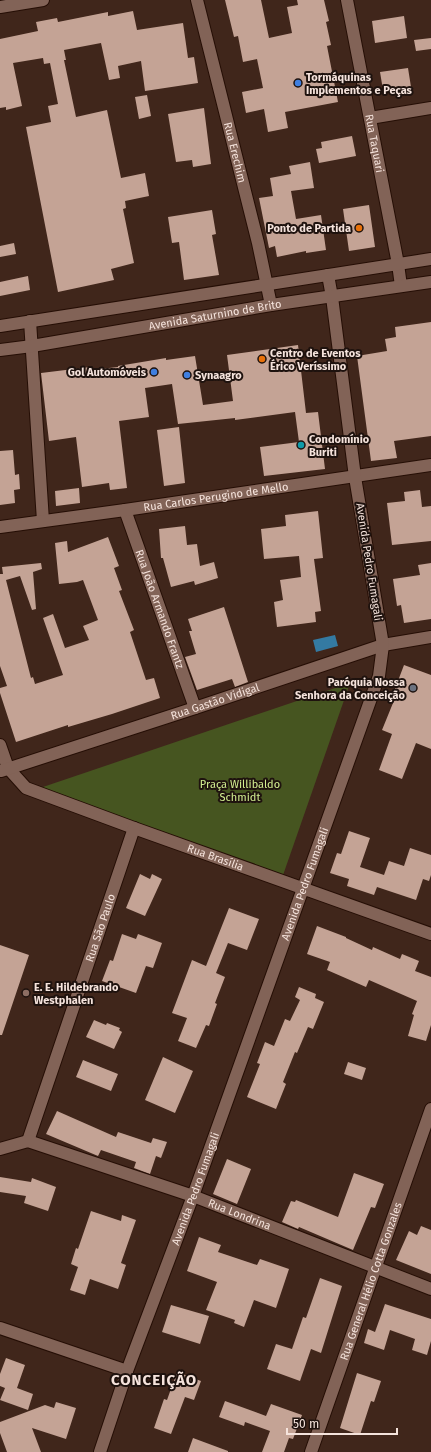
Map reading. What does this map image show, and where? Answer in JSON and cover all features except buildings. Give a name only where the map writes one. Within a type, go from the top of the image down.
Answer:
[{"type":"street","points":[[0,7],[43,0]]},
{"type":"street","name":"Rua Erechim","points":[[197,0],[258,243],[271,305]]},
{"type":"street","name":"Rua Taquari","points":[[347,0],[401,286]]},
{"type":"street","points":[[370,118],[431,108]]},
{"type":"street","name":"Avenida Saturnino de Brito","points":[[0,326],[431,259]]},
{"type":"street","name":"Avenida Pedro Fumagali","points":[[100,1452],[379,676],[383,645],[355,477],[328,275]]},
{"type":"street","name":"Avenida Saturnino de Brito","points":[[0,350],[32,346],[271,305],[431,282]]},
{"type":"street","points":[[30,321],[43,521]]},
{"type":"street","name":"Rua Carlos Perugino de Mello","points":[[0,526],[125,510],[431,465]]},
{"type":"street","name":"Rua João Armando Frantz","points":[[125,510],[195,708]]},
{"type":"street","name":"Rua Gastão Vidigal","points":[[4,770],[383,645],[431,637]]},
{"type":"street","points":[[0,745],[4,770]]},
{"type":"street","name":"Rua Brasília","points":[[4,770],[26,788],[431,934]]},
{"type":"street","name":"Rua São Paulo","points":[[28,1142],[134,828]]},
{"type":"street","name":"Rua General Hélio Cotta Gonzales","points":[[311,1452],[377,1267],[431,1109]]},
{"type":"street","points":[[0,1149],[28,1142]]},
{"type":"street","name":"Rua Londrina","points":[[28,1142],[193,1196],[431,1289]]},
{"type":"street","points":[[0,1328],[128,1371]]},
{"type":"green space","name":"Praça Willibaldo Schmidt","points":[[350,683],[282,878],[40,788]]},
{"type":"water","points":[[335,635],[338,646],[316,652],[313,640]]},
{"type":"place","name":"Tormáquinas Implementos e Peças","points":[[298,83]]},
{"type":"place","name":"Ponto de Partida","points":[[359,228]]},
{"type":"place","name":"Centro de Eventos Érico Veríssimo","points":[[262,359]]},
{"type":"place","name":"Gol Automóveis","points":[[154,372]]},
{"type":"place","name":"Synaagro","points":[[187,375]]},
{"type":"place","name":"Condomínio Buriti","points":[[301,445]]},
{"type":"place","name":"Paróquia Nossa Senhora da Conceição","points":[[413,688]]},
{"type":"place","name":"E. E. Hildebrando Westphalen","points":[[26,993]]},
{"type":"district","name":"CONCEIÇÃO","points":[[154,1380]]}]
